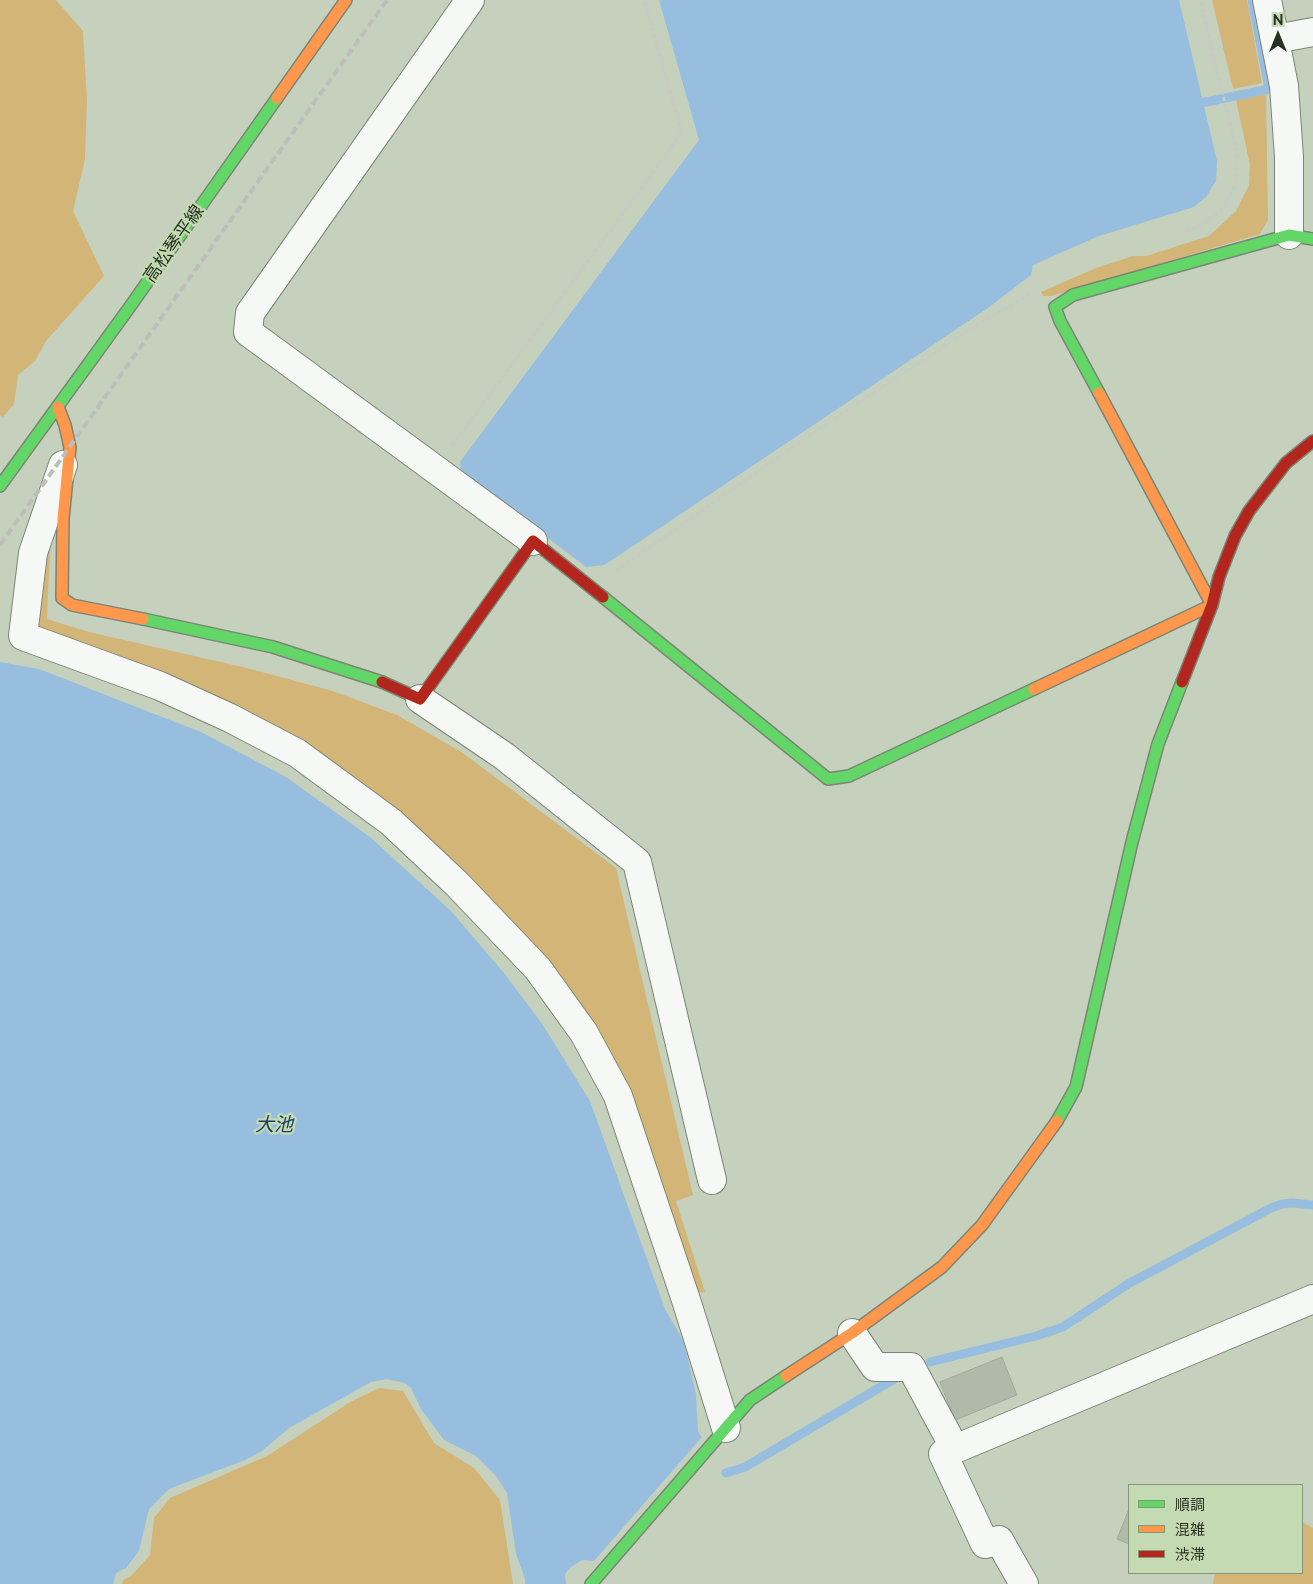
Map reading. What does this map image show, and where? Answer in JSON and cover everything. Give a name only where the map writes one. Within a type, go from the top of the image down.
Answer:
[{"type":"street","name":"高松琴平線","points":[[0,486],[135,300],[346,0]]},
{"type":"street","points":[[470,0],[250,313],[248,332],[533,541],[828,779],[849,776],[1212,605]]},
{"type":"street","points":[[1212,605],[1060,321],[1055,307],[1073,296],[1301,237],[1289,157],[1284,86],[1267,0]]},
{"type":"street","points":[[1275,39],[1313,32]]},
{"type":"street","points":[[58,407],[65,425],[70,447],[63,519],[62,598],[72,605],[171,624],[273,647],[373,678],[420,699],[504,756],[637,862],[712,1180]]},
{"type":"street","points":[[591,1584],[750,1400],[852,1333],[942,1267],[982,1225],[1052,1130],[1076,1087],[1123,880],[1158,744],[1212,605],[1218,576],[1234,536],[1249,511],[1286,463],[1313,441]]},
{"type":"street","points":[[70,447],[32,553],[24,636],[160,686],[230,718],[297,753],[391,822],[457,884],[538,969],[584,1033],[618,1096],[687,1303],[726,1428]]},
{"type":"street","points":[[420,699],[533,541]]},
{"type":"street","points":[[1024,1584],[999,1540],[985,1544],[943,1454],[1313,1299]]},
{"type":"street","points":[[852,1333],[875,1367],[911,1367],[955,1449]]},
{"type":"path","points":[[436,469],[682,133],[644,0]]},
{"type":"path","points":[[1183,232],[1200,226],[1222,210],[1236,182],[1237,153],[1200,0]]},
{"type":"path","points":[[592,588],[804,439],[973,327],[1029,294]]},
{"type":"shaded area","points":[[0,0],[56,0],[83,31],[87,101],[85,159],[73,211],[104,276],[46,341],[35,361],[18,375],[14,404],[3,417],[0,415]]},
{"type":"shaded area","points":[[1212,0],[1247,0],[1262,83],[1233,89]]},
{"type":"shaded area","points":[[1266,94],[1268,220],[1260,234],[1051,296],[1043,296],[1041,292],[1096,268],[1133,256],[1146,256],[1209,236],[1236,211],[1249,185],[1250,165],[1236,100]]},
{"type":"shaded area","points":[[51,530],[47,619],[89,632],[247,668],[333,691],[397,715],[463,753],[616,868],[693,1195],[676,1201],[705,1292],[691,1293],[611,1062],[363,789],[37,629],[34,602]]},
{"type":"shaded area","points":[[379,1388],[403,1391],[434,1443],[474,1468],[500,1500],[513,1584],[122,1584],[123,1580],[131,1576],[150,1555],[154,1518],[170,1498],[267,1456],[352,1401]]},
{"type":"shaded area","points":[[1303,1523],[1313,1528],[1313,1584],[1213,1584],[1215,1574],[1303,1574]]},
{"type":"water","points":[[659,0],[1179,0],[1217,161],[1216,181],[1206,197],[1194,207],[1099,236],[1033,265],[1031,275],[988,308],[604,565],[586,567],[461,472],[460,462],[699,140]]},
{"type":"water","name":"大池","points":[[0,662],[39,669],[201,732],[286,777],[370,837],[451,911],[504,973],[541,1022],[590,1101],[665,1309],[684,1342],[696,1394],[698,1432],[702,1437],[594,1561],[582,1560],[571,1567],[565,1574],[566,1584],[525,1584],[516,1554],[507,1493],[496,1476],[476,1456],[444,1440],[421,1409],[411,1388],[404,1383],[387,1379],[371,1382],[289,1428],[262,1451],[245,1460],[169,1489],[149,1509],[139,1551],[126,1568],[116,1573],[113,1584],[0,1584]]},
{"type":"building","points":[[1002,1357],[1017,1395],[955,1420],[940,1382]]},
{"type":"building","points":[[1128,1512],[1128,1544],[1117,1539]]},
{"type":"waterway","points":[[1191,105],[1269,89],[1252,0]]},
{"type":"waterway","points":[[930,1362],[1036,1336],[1063,1327],[1128,1284],[1271,1208],[1292,1203],[1313,1205]]},
{"type":"waterway","points":[[726,1473],[745,1467],[901,1375]]},
{"type":"railway","points":[[0,545],[387,0]]},
{"type":"traffic: fast","points":[[0,486],[129,308],[277,98]]},
{"type":"traffic: fast","points":[[1099,393],[1060,321],[1055,307],[1073,295],[1289,235],[1313,239]]},
{"type":"traffic: fast","points":[[603,597],[828,779],[849,776],[1034,689]]},
{"type":"traffic: fast","points":[[143,619],[273,647],[382,682]]},
{"type":"traffic: fast","points":[[1057,1121],[1076,1087],[1132,842],[1158,744],[1182,682]]},
{"type":"traffic: fast","points":[[591,1584],[750,1400],[786,1376]]},
{"type":"traffic: slow","points":[[277,98],[346,0]]},
{"type":"traffic: slow","points":[[1034,689],[1212,605],[1099,393]]},
{"type":"traffic: slow","points":[[58,407],[65,425],[70,447],[63,519],[62,598],[72,605],[143,619]]},
{"type":"traffic: slow","points":[[786,1376],[852,1333],[942,1267],[982,1225],[1057,1121]]},
{"type":"traffic: jam","points":[[1182,682],[1212,605],[1219,577],[1235,536],[1249,511],[1286,463],[1313,441]]},
{"type":"traffic: jam","points":[[382,682],[420,699],[533,541],[603,597]]}]
